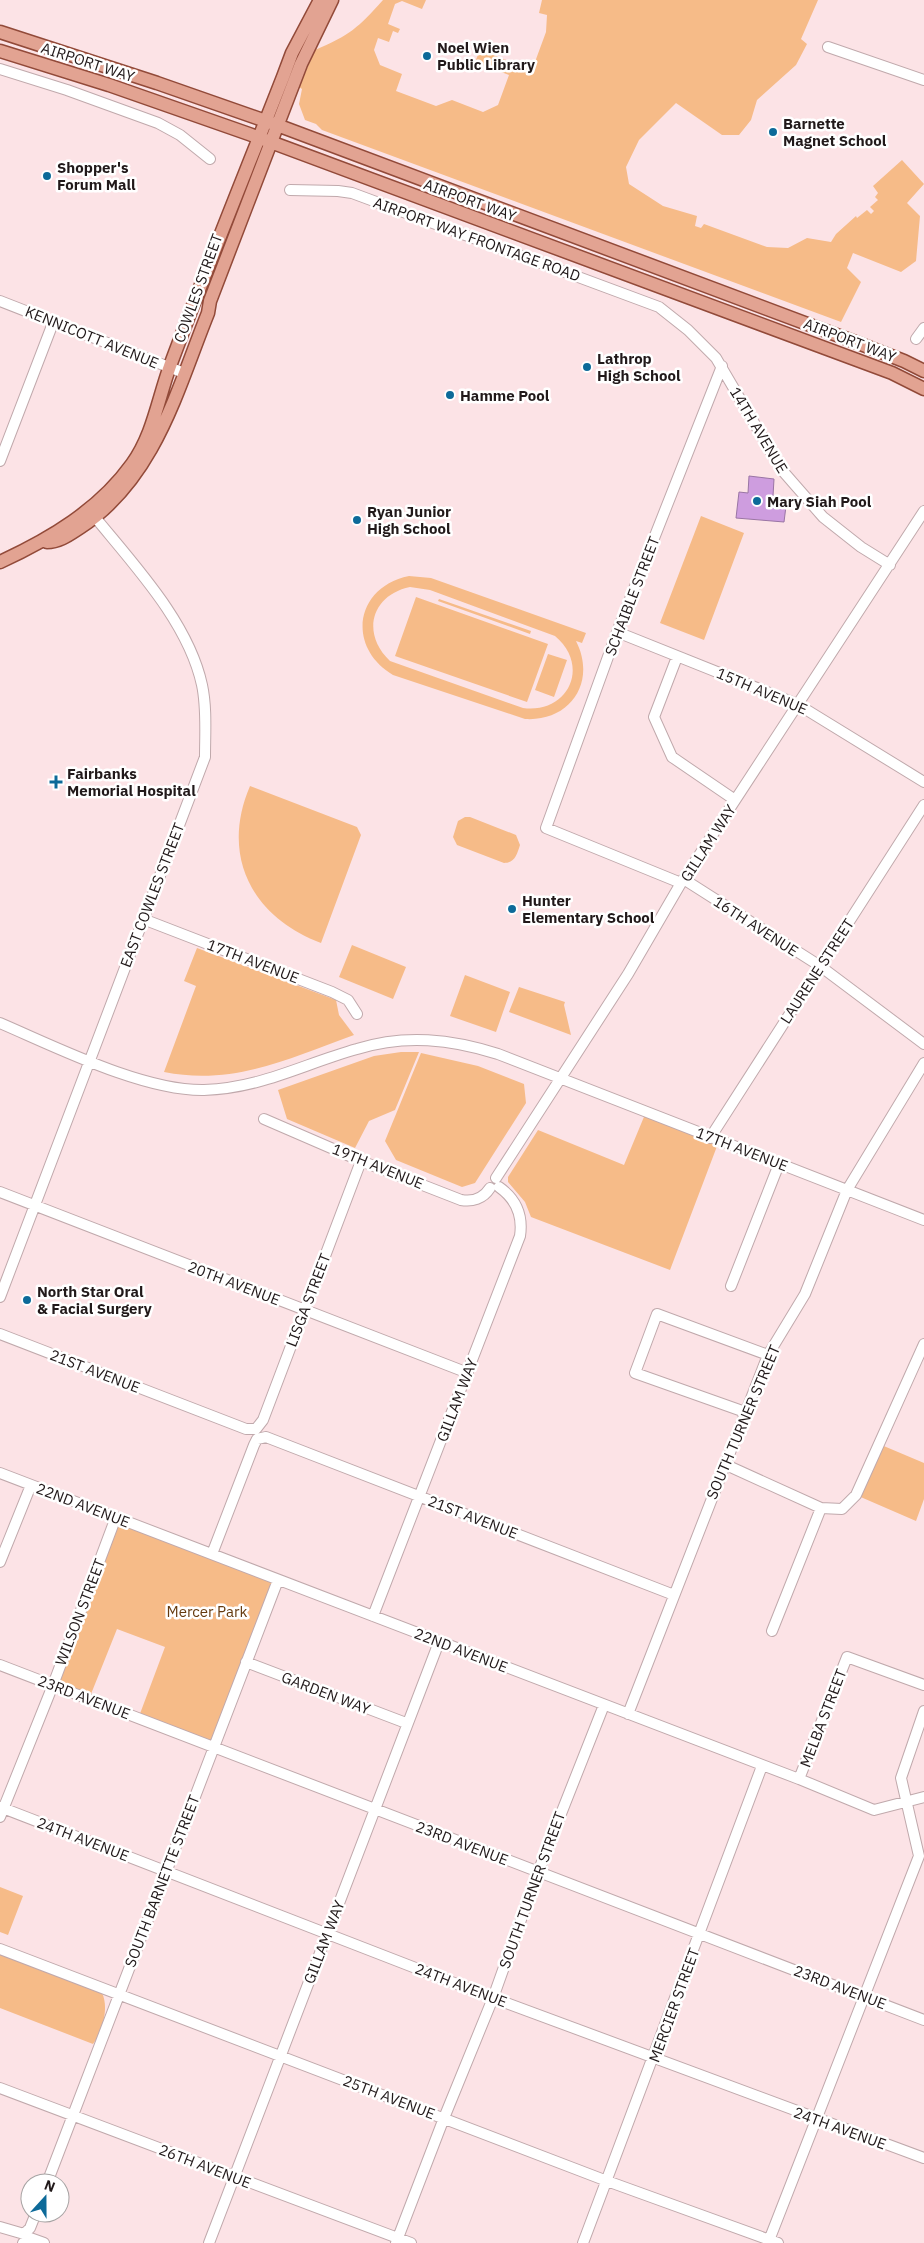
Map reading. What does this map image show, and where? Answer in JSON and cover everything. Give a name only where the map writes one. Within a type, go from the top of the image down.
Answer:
[{"type":"main road","name":"COWLES STREET","points":[[92,513],[122,491],[146,458],[166,422],[265,141],[292,53],[320,0]]},
{"type":"main road","name":"COWLES STREET","points":[[271,123],[332,0]]},
{"type":"main road","name":"AIRPORT WAY","points":[[0,32],[157,83],[271,123],[858,343],[924,371]]},
{"type":"main road","name":"AIRPORT WAY","points":[[0,51],[109,85],[265,141],[892,373],[924,390]]},
{"type":"main road","name":"COWLES STREET","points":[[92,513],[123,476],[140,452],[149,433],[169,367],[265,141]]},
{"type":"main road","points":[[0,562],[42,542],[92,513]]},
{"type":"street","points":[[828,47],[869,59],[924,80]]},
{"type":"street","points":[[0,69],[84,96],[158,123],[180,135],[210,159]]},
{"type":"street","name":"AIRPORT WAY FRONTAGE ROAD","points":[[290,190],[352,193],[659,308]]},
{"type":"street","name":"KENNICOTT AVENUE","points":[[0,301],[184,373]]},
{"type":"street","name":"14TH AVENUE","points":[[659,308],[688,330],[722,366],[767,447],[792,483],[835,528],[890,565]]},
{"type":"street","points":[[0,462],[53,323]]},
{"type":"street","points":[[916,339],[924,328]]},
{"type":"street","name":"SCHAIBLE STREET","points":[[546,828],[617,632],[722,366]]},
{"type":"street","name":"GILLAM WAY","points":[[373,1616],[468,1373],[520,1233],[521,1222],[517,1206],[511,1197],[495,1185],[735,800],[924,511]]},
{"type":"street","name":"EAST COWLES STREET","points":[[0,1297],[205,757],[203,692],[189,647],[165,605],[92,513]]},
{"type":"street","name":"15TH AVENUE","points":[[617,632],[797,704],[924,782]]},
{"type":"street","points":[[678,657],[654,718],[672,757],[735,800]]},
{"type":"street","name":"LAURENE STREET","points":[[710,1138],[924,805]]},
{"type":"street","name":"16TH AVENUE","points":[[546,828],[683,882],[820,966],[924,1044]]},
{"type":"street","name":"17TH AVENUE","points":[[143,919],[332,992],[348,1000],[357,1014]]},
{"type":"street","points":[[0,1023],[90,1061]]},
{"type":"street","name":"17TH AVENUE","points":[[90,1061],[157,1084],[182,1089],[211,1089],[252,1084],[277,1078],[359,1048],[419,1039],[457,1042],[476,1047],[560,1078],[924,1220]]},
{"type":"street","name":"SOUTH TURNER STREET","points":[[628,1714],[768,1355],[805,1294],[847,1190],[924,1062]]},
{"type":"street","name":"19TH AVENUE","points":[[264,1119],[361,1161],[464,1200],[479,1198],[495,1185]]},
{"type":"street","name":"LISGA STREET","points":[[246,1428],[256,1429],[260,1425],[361,1161]]},
{"type":"street","points":[[731,1286],[779,1164]]},
{"type":"street","name":"20TH AVENUE","points":[[0,1192],[468,1373]]},
{"type":"street","points":[[745,1412],[635,1373],[657,1314],[768,1355]]},
{"type":"street","name":"21ST AVENUE","points":[[0,1334],[246,1428]]},
{"type":"street","points":[[724,1464],[821,1508],[842,1509],[856,1495],[924,1344]]},
{"type":"street","name":"21ST AVENUE","points":[[212,1554],[257,1439],[266,1437],[674,1595]]},
{"type":"street","name":"22ND AVENUE","points":[[0,1473],[799,1779],[874,1810],[924,1797]]},
{"type":"street","points":[[0,1562],[31,1485]]},
{"type":"street","points":[[772,1631],[821,1508]]},
{"type":"street","name":"WILSON STREET","points":[[1,1811],[53,1685],[116,1517]]},
{"type":"street","name":"SOUTH BARNETTE STREET","points":[[50,2173],[278,1580]]},
{"type":"street","name":"GILLAM WAY","points":[[209,2243],[280,2054],[376,1810],[406,1723],[439,1642]]},
{"type":"street","name":"MELBA STREET","points":[[799,1779],[847,1657],[924,1685]]},
{"type":"street","name":"GARDEN WAY","points":[[246,1662],[406,1723]]},
{"type":"street","name":"23RD AVENUE","points":[[0,1666],[924,2020]]},
{"type":"street","name":"SOUTH TURNER STREET","points":[[397,2240],[493,1998],[538,1872],[604,1705]]},
{"type":"street","points":[[772,2242],[863,1996],[919,1856],[901,1778],[924,1711]]},
{"type":"street","name":"MERCIER STREET","points":[[583,2243],[762,1766]]},
{"type":"street","name":"24TH AVENUE","points":[[1,1811],[166,1871],[493,1998],[816,2120],[924,2158]]},
{"type":"street","name":"25TH AVENUE","points":[[0,1948],[607,2181],[772,2242]]},
{"type":"street","name":"26TH AVENUE","points":[[0,2088],[397,2240],[411,2243]]},
{"type":"street","points":[[0,2227],[24,2234],[28,2232],[32,2223]]},
{"type":"street","points":[[23,2243],[30,2238],[41,2242]]},
{"type":"green space","points":[[383,0],[426,0],[422,9],[402,1],[395,4],[388,24],[400,29],[398,33],[393,31],[389,42],[378,38],[374,50],[380,65],[402,74],[396,91],[436,106],[452,100],[483,112],[498,105],[509,75],[475,62],[480,50],[532,70],[546,32],[547,15],[539,13],[542,0],[818,0],[801,39],[807,44],[796,65],[757,100],[751,120],[739,135],[722,135],[676,103],[639,140],[626,167],[629,184],[663,206],[697,216],[695,226],[701,228],[704,224],[767,247],[788,248],[807,238],[831,242],[836,234],[856,216],[857,218],[867,210],[871,214],[874,211],[870,207],[878,200],[875,197],[878,193],[873,186],[902,160],[924,184],[907,203],[920,216],[916,261],[901,272],[853,253],[847,268],[861,282],[841,322],[322,130],[316,124],[305,120],[299,104],[302,89],[299,87],[315,50],[353,30]]},
{"type":"green space","points":[[701,516],[744,533],[704,640],[660,623]]},
{"type":"green space","points":[[409,576],[431,578],[586,633],[582,643],[576,641],[582,656],[583,671],[581,684],[575,696],[555,714],[541,718],[525,719],[393,675],[378,663],[368,649],[363,634],[363,619],[368,605],[377,592],[391,582]],"holes":[[[410,587],[430,590],[555,636],[566,648],[572,661],[573,674],[569,686],[562,696],[552,704],[539,708],[523,708],[390,661],[375,639],[374,617],[379,607],[386,598],[397,591]]]},
{"type":"green space","points":[[416,597],[548,644],[527,702],[395,656]]},
{"type":"green space","points":[[439,599],[531,631],[530,634],[438,601]]},
{"type":"green space","points":[[548,654],[567,660],[554,697],[535,690]]},
{"type":"green space","points":[[250,786],[357,827],[361,835],[321,943],[297,932],[277,917],[260,900],[248,881],[241,860],[239,836],[242,812]]},
{"type":"green space","points":[[465,817],[470,817],[516,835],[520,845],[517,855],[513,860],[504,863],[457,845],[453,837],[458,821]]},
{"type":"green space","points":[[352,945],[406,967],[393,999],[339,977]]},
{"type":"green space","points":[[197,948],[336,1000],[339,1015],[354,1035],[284,1061],[238,1073],[190,1075],[164,1072],[196,986],[184,981]]},
{"type":"green space","points":[[465,975],[510,992],[496,1032],[450,1016]]},
{"type":"green space","points":[[519,987],[565,1002],[564,1005],[571,1035],[509,1012]]},
{"type":"green space","points":[[401,1052],[419,1052],[395,1110],[369,1121],[355,1148],[287,1119],[278,1090],[374,1056]]},
{"type":"green space","points":[[421,1053],[478,1066],[524,1084],[526,1103],[475,1183],[462,1187],[396,1160],[385,1141]]},
{"type":"green space","points":[[646,1112],[719,1141],[670,1270],[531,1217],[525,1202],[508,1182],[508,1177],[538,1130],[624,1165]]},
{"type":"green space","points":[[879,1444],[924,1463],[924,1499],[916,1521],[856,1495]]},
{"type":"green space","name":"Mercer Park","points":[[116,1517],[278,1580],[214,1747],[138,1719],[165,1647],[117,1629],[89,1699],[53,1685]]},
{"type":"green space","points":[[0,1887],[23,1896],[8,1935],[0,1932]]},
{"type":"green space","points":[[0,1951],[102,1993],[105,2005],[104,2019],[100,2033],[93,2044],[0,2008]]},
{"type":"shaded area","name":"Mary Siah Pool","points":[[749,476],[774,479],[773,496],[776,496],[775,505],[786,506],[784,522],[736,518],[739,492],[748,493]]},
{"type":"place","name":"Noel Wien Public Library","points":[[427,56]]},
{"type":"place","name":"Barnette Magnet School","points":[[773,132]]},
{"type":"place","name":"Shopper's Forum Mall","points":[[47,176]]},
{"type":"place","name":"Lathrop High School","points":[[587,367]]},
{"type":"place","name":"Hamme Pool","points":[[450,395]]},
{"type":"place","name":"Mary Siah Pool","points":[[757,501]]},
{"type":"place","name":"Ryan Junior High School","points":[[357,520]]},
{"type":"place","name":"Fairbanks Memorial Hospital","points":[[56,782]]},
{"type":"place","name":"Hunter Elementary School","points":[[512,909]]},
{"type":"place","name":"North Star Oral & Facial Surgery","points":[[27,1300]]}]
